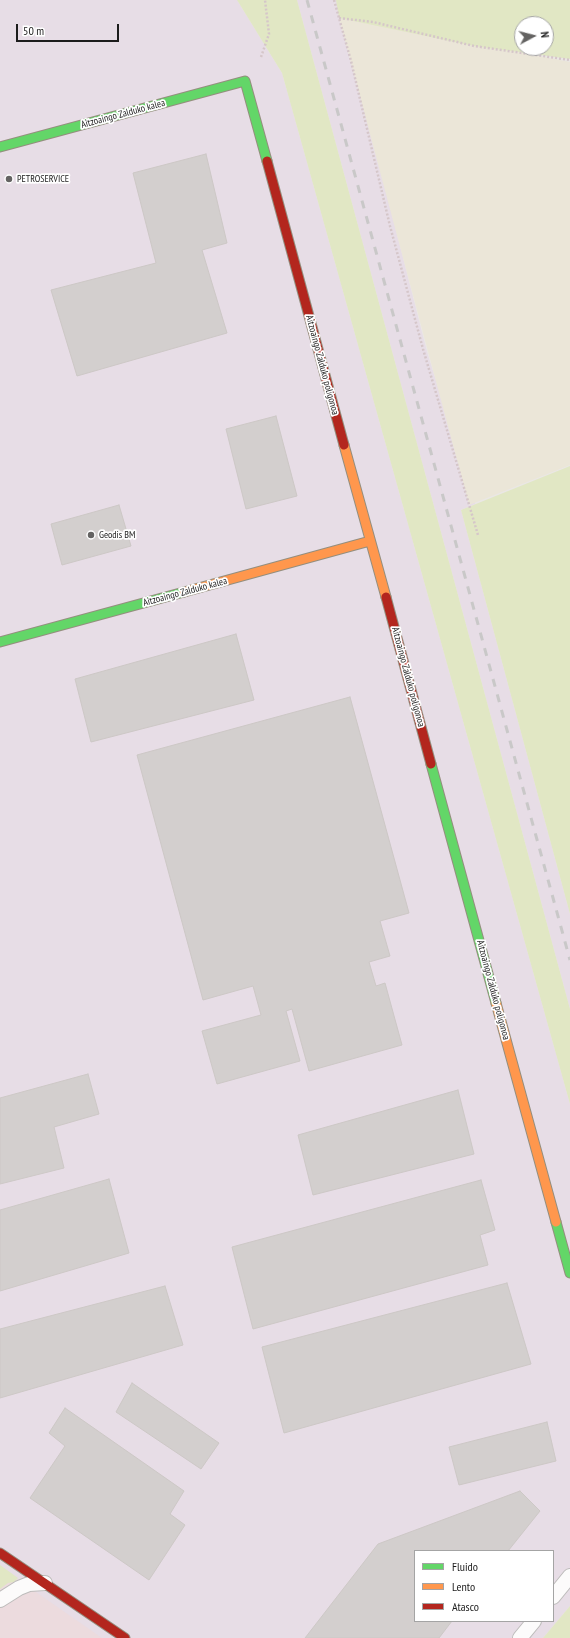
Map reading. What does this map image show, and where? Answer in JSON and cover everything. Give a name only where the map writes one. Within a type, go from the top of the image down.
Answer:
[{"type":"street","name":"Aitzoaingo Zalduko kalea","points":[[0,147],[245,82]]},
{"type":"street","name":"Aitzoaingo Zalduko poligonoa","points":[[245,82],[570,1273]]},
{"type":"street","name":"Aitzoaingo Zalduko kalea","points":[[0,642],[370,541]]},
{"type":"street","points":[[0,1553],[45,1582],[125,1638]]},
{"type":"street","points":[[554,1596],[570,1576]]},
{"type":"street","points":[[0,1600],[19,1588],[30,1584],[45,1582]]},
{"type":"street","points":[[520,1638],[533,1622]]},
{"type":"path","points":[[261,57],[269,34],[265,0]]},
{"type":"path","points":[[334,0],[394,241],[423,349],[478,536]]},
{"type":"path","points":[[339,18],[374,22],[474,46],[570,60]]},
{"type":"shaded area","points":[[0,0],[237,0],[282,73],[570,1104],[570,1606],[543,1638],[102,1638],[0,1567]]},
{"type":"shaded area","points":[[297,0],[339,0],[353,61],[427,352],[475,504],[461,510],[570,914],[570,1009]]},
{"type":"shaded area","points":[[339,18],[514,51],[514,56],[538,56],[570,62],[570,465],[469,505]]},
{"type":"shaded area","points":[[0,1555],[114,1638],[0,1638]]},
{"type":"green space","points":[[237,0],[297,0],[570,1009],[570,1104],[282,73]]},
{"type":"green space","points":[[336,0],[570,0],[570,59],[548,56],[554,56],[554,16],[514,16],[514,51],[474,46],[339,18]]},
{"type":"green space","points":[[570,466],[570,914],[461,510]]},
{"type":"green space","points":[[0,1565],[18,1578],[14,1582],[8,1583],[0,1589]]},
{"type":"green space","points":[[570,1606],[570,1638],[543,1638]]},
{"type":"building","points":[[206,154],[227,243],[202,250],[227,333],[77,376],[51,290],[156,263],[133,173]]},
{"type":"building","points":[[276,416],[297,496],[246,509],[226,429]]},
{"type":"building","name":"Geodis BM","points":[[119,505],[131,546],[62,565],[51,524]]},
{"type":"building","points":[[236,634],[254,700],[91,742],[75,679]]},
{"type":"building","points":[[350,697],[409,913],[380,921],[390,956],[369,962],[376,986],[385,983],[402,1045],[309,1071],[292,1009],[286,1011],[300,1061],[217,1084],[202,1031],[261,1015],[253,986],[203,1000],[137,755]]},
{"type":"building","points":[[88,1074],[99,1114],[54,1127],[64,1168],[0,1184],[0,1098]]},
{"type":"building","points":[[458,1090],[474,1154],[313,1195],[298,1135]]},
{"type":"building","points":[[109,1179],[129,1253],[0,1291],[0,1210]]},
{"type":"building","points":[[481,1180],[495,1230],[480,1235],[488,1265],[253,1329],[232,1247]]},
{"type":"building","points":[[507,1283],[531,1364],[284,1433],[262,1347]]},
{"type":"building","points":[[165,1286],[183,1345],[0,1398],[0,1329]]},
{"type":"building","points":[[132,1383],[219,1443],[201,1469],[116,1412]]},
{"type":"building","points":[[65,1408],[184,1491],[170,1514],[185,1525],[149,1580],[30,1498],[65,1446],[49,1433]]},
{"type":"building","points":[[547,1422],[556,1461],[459,1485],[449,1447]]},
{"type":"building","points":[[520,1491],[540,1511],[509,1550],[414,1550],[414,1622],[451,1622],[439,1638],[305,1638],[378,1544]]},
{"type":"railway","points":[[307,0],[570,960]]},
{"type":"traffic: fast","points":[[0,147],[245,81],[267,161]]},
{"type":"traffic: fast","points":[[0,642],[184,592]]},
{"type":"traffic: fast","points":[[431,764],[496,1003]]},
{"type":"traffic: fast","points":[[556,1222],[570,1273]]},
{"type":"traffic: slow","points":[[344,445],[386,597]]},
{"type":"traffic: slow","points":[[184,592],[370,541]]},
{"type":"traffic: slow","points":[[496,1003],[556,1222]]},
{"type":"traffic: jam","points":[[267,161],[344,445]]},
{"type":"traffic: jam","points":[[386,597],[431,764]]},
{"type":"traffic: jam","points":[[0,1553],[125,1638]]},
{"type":"place","name":"PETROSERVICE","points":[[9,179]]},
{"type":"place","name":"Geodis BM","points":[[91,535]]}]
